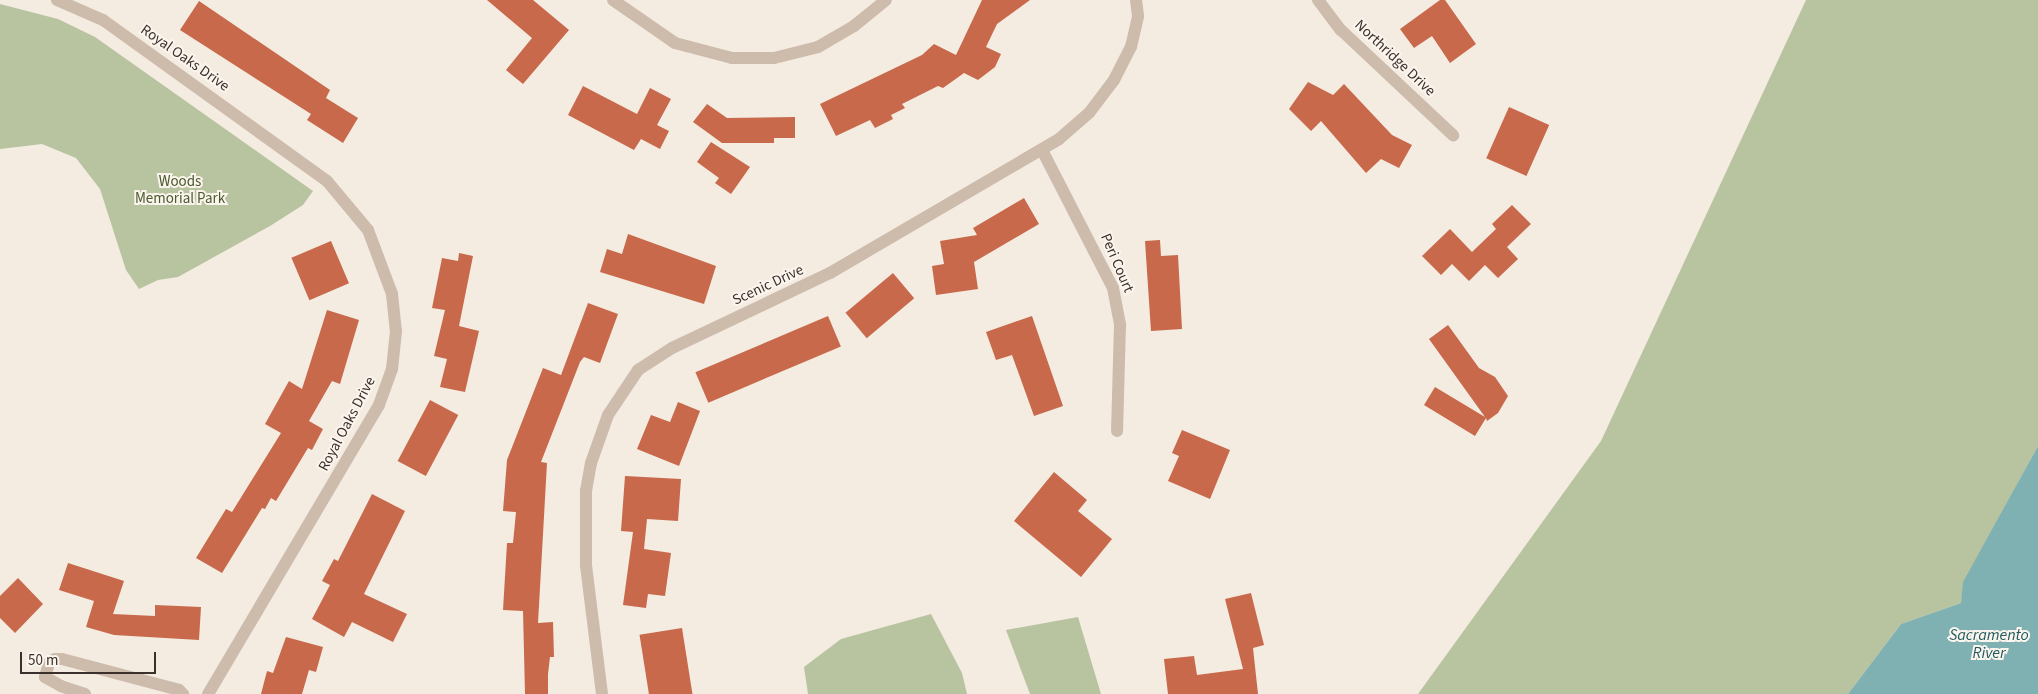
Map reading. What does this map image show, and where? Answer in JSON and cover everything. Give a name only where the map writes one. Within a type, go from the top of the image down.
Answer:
[{"type":"street","name":"Royal Oaks Drive","points":[[57,0],[77,3],[327,181],[368,230],[392,294],[396,331],[392,369],[379,405],[208,694]]},
{"type":"street","points":[[613,0],[656,33],[691,50],[732,58],[774,58],[818,47],[840,36],[886,0]]},
{"type":"street","name":"Scenic Drive","points":[[602,694],[586,565],[586,491],[591,463],[608,414],[638,370],[672,348],[837,269],[1042,150],[1089,113],[1114,80],[1131,47],[1138,16],[1136,0]]},
{"type":"street","name":"Northridge Drive","points":[[1318,0],[1341,30],[1453,135]]},
{"type":"street","name":"Peri Court","points":[[1042,150],[1113,288],[1120,325],[1117,431]]},
{"type":"street","points":[[85,694],[61,686],[45,677],[49,663],[55,659],[62,659],[179,690],[183,694]]},
{"type":"green space","points":[[1806,0],[2038,0],[2038,446],[1964,582],[1961,603],[1901,624],[1848,694],[1418,694],[1601,441]]},
{"type":"green space","name":"Woods Memorial Park","points":[[0,4],[58,19],[95,37],[313,191],[303,205],[270,226],[178,277],[158,280],[139,289],[126,270],[100,189],[76,158],[42,144],[0,149]]},
{"type":"green space","points":[[931,614],[962,673],[967,694],[808,694],[804,667],[841,639]]},
{"type":"green space","points":[[1078,617],[1101,694],[1030,694],[1006,630]]},
{"type":"water","name":"Sacramento River","points":[[2038,446],[2038,694],[1848,694],[1901,624],[1961,603],[1963,582]]},
{"type":"building","points":[[487,0],[533,0],[569,30],[523,84],[506,70],[532,38]]},
{"type":"building","points":[[982,0],[1030,0],[997,24],[986,47],[1001,54],[995,67],[978,80],[964,73],[943,88],[938,86],[902,104],[905,108],[891,115],[893,119],[875,128],[870,120],[836,136],[820,104],[922,55],[934,44],[956,55]]},
{"type":"building","points":[[1440,0],[1445,0],[1476,44],[1450,63],[1432,36],[1414,48],[1400,29]]},
{"type":"building","points":[[199,1],[330,90],[326,98],[358,118],[343,143],[307,120],[311,114],[180,30]]},
{"type":"building","points":[[1308,82],[1333,95],[1344,84],[1392,135],[1412,145],[1399,168],[1381,159],[1366,173],[1321,121],[1311,131],[1289,109]]},
{"type":"building","points":[[583,86],[637,114],[650,88],[671,99],[657,125],[669,131],[660,149],[641,139],[634,150],[568,115]]},
{"type":"building","points":[[707,104],[727,118],[795,117],[795,138],[774,138],[774,143],[722,143],[693,122]]},
{"type":"building","points":[[1509,107],[1549,125],[1526,176],[1486,158]]},
{"type":"building","points":[[711,142],[750,167],[731,194],[715,183],[719,178],[697,162]]},
{"type":"building","points":[[1024,198],[1039,224],[974,262],[978,289],[936,295],[932,266],[944,264],[940,241],[977,235],[973,228]]},
{"type":"building","points":[[1512,205],[1531,224],[1507,247],[1518,259],[1498,278],[1485,265],[1469,281],[1452,264],[1441,275],[1422,256],[1450,229],[1472,252],[1496,229],[1492,224]]},
{"type":"building","points":[[628,234],[716,266],[704,304],[600,272],[607,249],[622,254]]},
{"type":"building","points":[[1160,240],[1161,256],[1178,255],[1182,329],[1151,331],[1145,241]]},
{"type":"building","points":[[331,241],[349,283],[309,300],[291,258]]},
{"type":"building","points":[[459,253],[473,256],[459,326],[479,331],[465,392],[440,387],[447,359],[434,356],[445,310],[432,308],[442,258],[458,261]]},
{"type":"building","points":[[893,273],[914,298],[867,338],[846,313]]},
{"type":"building","points":[[588,303],[618,314],[600,363],[584,357],[580,362],[541,462],[547,463],[538,623],[553,622],[554,657],[550,657],[548,694],[525,694],[523,611],[503,610],[507,543],[513,543],[516,512],[503,511],[507,460],[543,368],[561,375]]},
{"type":"building","points":[[327,310],[359,320],[340,384],[332,381],[309,421],[323,429],[312,450],[308,448],[276,501],[271,498],[265,509],[262,508],[222,573],[196,558],[226,509],[232,512],[281,433],[265,424],[289,381],[302,389]]},
{"type":"building","points":[[828,316],[841,346],[708,403],[695,372]]},
{"type":"building","points":[[1032,316],[1063,406],[1034,416],[1012,355],[996,360],[986,332]]},
{"type":"building","points":[[1448,325],[1479,368],[1495,377],[1508,396],[1498,413],[1487,421],[1486,418],[1475,436],[1424,405],[1435,387],[1485,417],[1429,339]]},
{"type":"building","points":[[430,400],[458,415],[426,476],[398,461]]},
{"type":"building","points":[[678,402],[700,411],[679,466],[637,449],[651,415],[670,422]]},
{"type":"building","points":[[1182,430],[1230,450],[1210,499],[1168,481],[1179,456],[1172,453]]},
{"type":"building","points":[[1054,472],[1087,500],[1078,511],[1112,539],[1081,577],[1014,521]]},
{"type":"building","points":[[625,476],[681,479],[678,521],[647,519],[644,549],[671,553],[665,596],[648,594],[646,608],[623,605],[633,532],[621,531]]},
{"type":"building","points":[[372,494],[405,511],[364,594],[407,614],[393,642],[352,622],[344,637],[312,619],[330,585],[322,581],[334,559],[338,561]]},
{"type":"building","points":[[68,563],[124,581],[113,614],[155,616],[155,605],[201,607],[199,640],[114,635],[86,627],[94,601],[59,590]]},
{"type":"building","points":[[18,578],[43,604],[15,633],[0,618],[0,596]]},
{"type":"building","points":[[1251,593],[1264,645],[1253,648],[1258,694],[1168,694],[1164,659],[1194,656],[1197,675],[1243,669],[1225,599]]},
{"type":"building","points":[[682,628],[692,694],[649,694],[640,635]]},
{"type":"building","points":[[286,637],[323,647],[316,672],[309,670],[302,694],[261,694],[267,671],[273,673]]}]
